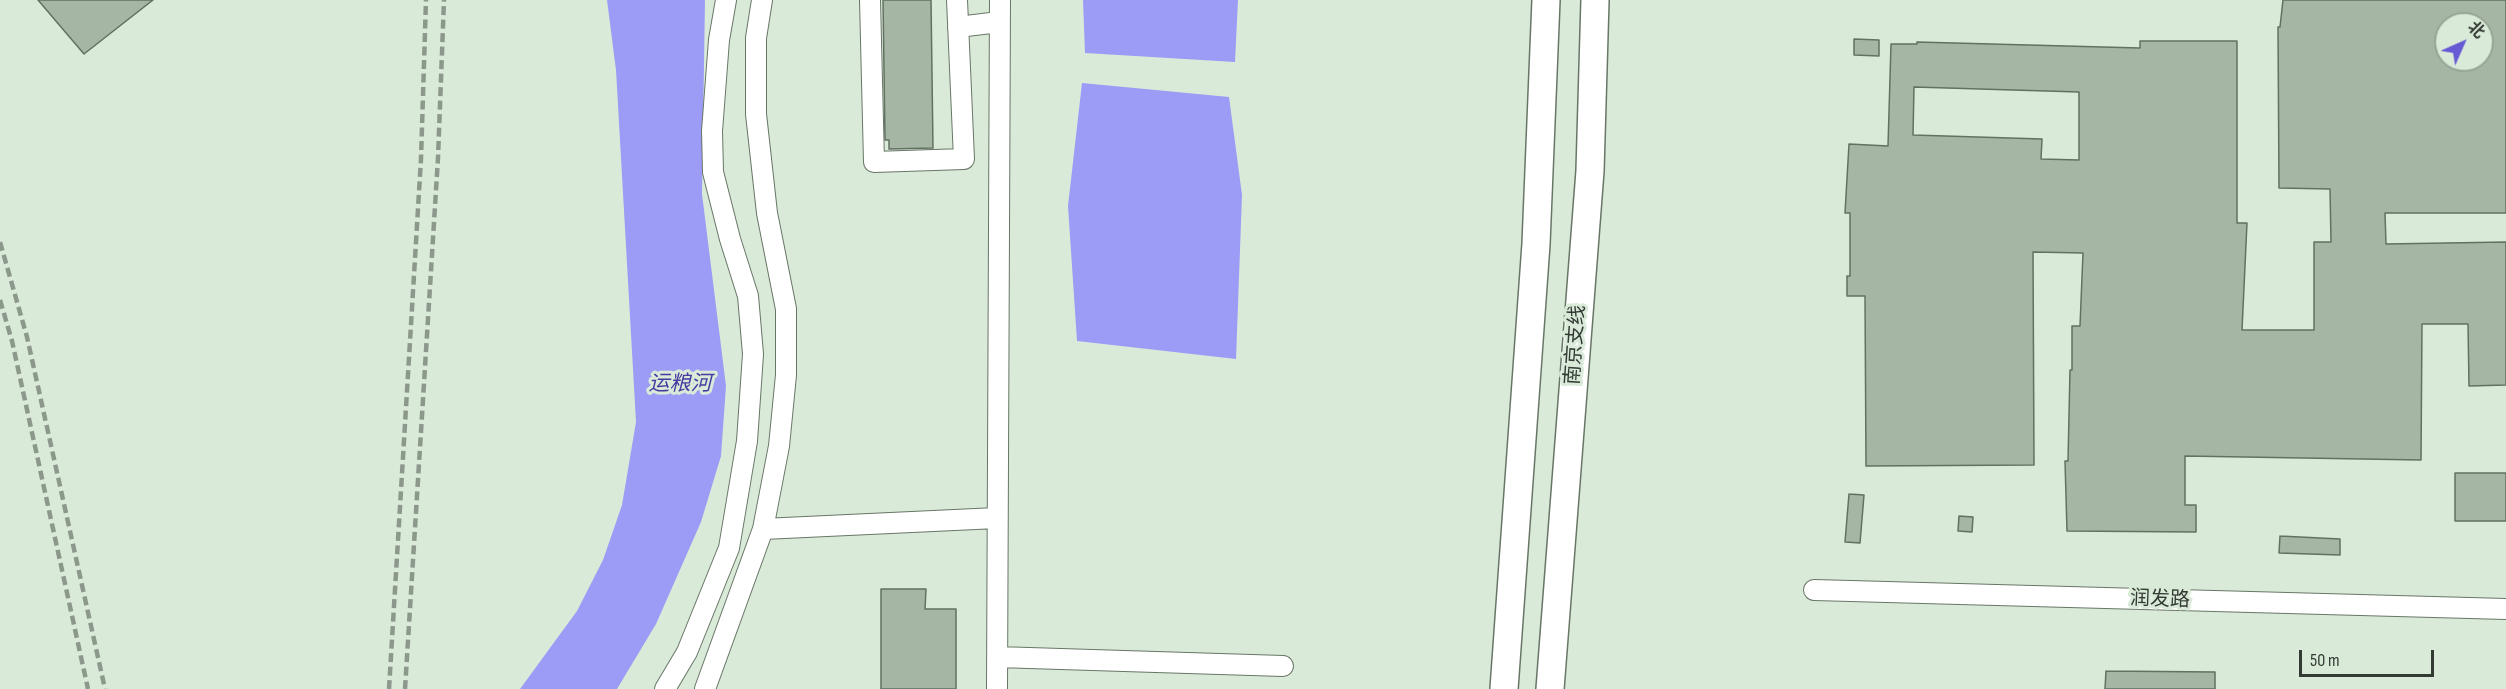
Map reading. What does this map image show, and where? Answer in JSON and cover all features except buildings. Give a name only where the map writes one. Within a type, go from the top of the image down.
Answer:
[{"type":"highway","points":[[1504,689],[1536,244],[1546,0]]},
{"type":"highway","name":"南京支线","points":[[1550,689],[1590,171],[1595,0]]},
{"type":"street","points":[[665,689],[687,652],[729,548],[747,441],[753,354],[747,296],[713,172],[712,131],[719,40],[726,0]]},
{"type":"street","points":[[705,689],[763,529],[779,446],[786,375],[786,309],[767,213],[756,114],[756,38],[762,0]]},
{"type":"street","points":[[870,0],[874,162],[964,159],[957,0]]},
{"type":"street","points":[[997,689],[1000,0]]},
{"type":"street","points":[[958,27],[999,22]]},
{"type":"street","points":[[763,529],[997,518]]},
{"type":"street","name":"润发路","points":[[1814,590],[2506,609]]},
{"type":"street","points":[[997,657],[1283,666]]},
{"type":"water","name":"运粮河","points":[[607,0],[705,0],[702,194],[726,386],[721,456],[701,522],[656,624],[617,689],[520,689],[577,611],[603,560],[622,505],[636,422],[616,70]]},
{"type":"water","points":[[1083,0],[1238,0],[1235,62],[1085,53]]},
{"type":"water","points":[[1082,83],[1229,97],[1242,195],[1236,359],[1077,341],[1068,206]]},
{"type":"railway","points":[[389,689],[421,159],[426,0]]},
{"type":"railway","points":[[405,689],[438,158],[444,0]]},
{"type":"railway","points":[[0,242],[27,337],[105,689]]},
{"type":"railway","points":[[0,300],[12,341],[88,689]]}]
